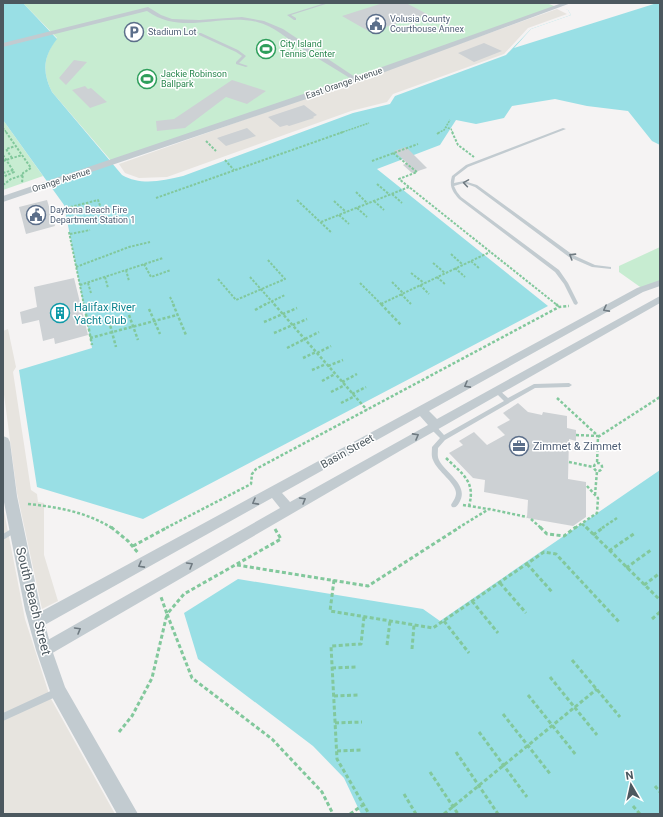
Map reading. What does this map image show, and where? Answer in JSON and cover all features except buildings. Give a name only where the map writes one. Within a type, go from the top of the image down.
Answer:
[{"type":"street","name":"East Orange Avenue","points":[[120,160],[430,53],[568,3]]},
{"type":"street","points":[[3,45],[148,9],[156,16],[170,20],[188,22],[244,19],[262,22],[277,28],[355,79]]},
{"type":"street","name":"Orange Avenue","points":[[3,199],[120,160]]},
{"type":"street","name":"Basin Street","points":[[36,622],[640,290],[660,283]]},
{"type":"street","points":[[640,290],[657,300]]},
{"type":"street","name":"Basin Street","points":[[44,650],[496,390],[657,300]]},
{"type":"street","points":[[565,331],[581,342]]},
{"type":"street","points":[[481,378],[496,390]]},
{"type":"street","points":[[421,410],[434,426]]},
{"type":"street","name":"South Beach Street","points":[[3,442],[6,497],[16,528],[36,622],[44,650],[58,691],[128,814]]},
{"type":"street","points":[[274,492],[288,509]]},
{"type":"lane","points":[[295,19],[288,15],[328,3]]},
{"type":"lane","points":[[200,34],[237,51],[244,56],[242,60],[237,63],[246,66]]},
{"type":"lane","points":[[564,129],[467,166],[453,177],[452,185],[454,192],[460,198],[557,271],[566,282],[574,305]]},
{"type":"lane","points":[[452,185],[464,182],[476,186],[571,256],[594,266],[609,268]]},
{"type":"lane","points":[[455,505],[459,500],[460,494],[458,486],[436,461],[435,447],[444,438],[534,386],[569,386]]},
{"type":"lane","points":[[496,390],[508,401]]},
{"type":"lane","points":[[434,426],[444,438]]},
{"type":"lane","points":[[3,537],[16,528]]},
{"type":"lane","points":[[3,717],[58,691]]},
{"type":"path","points":[[437,134],[446,127],[450,120]]},
{"type":"path","points":[[156,198],[369,122]]},
{"type":"path","points":[[446,127],[451,129],[458,145],[480,161]]},
{"type":"path","points":[[3,128],[31,168],[23,175],[11,179],[3,185]]},
{"type":"path","points":[[206,141],[216,151]]},
{"type":"path","points":[[372,161],[418,144]]},
{"type":"path","points":[[12,158],[6,149],[16,146]]},
{"type":"path","points":[[393,153],[417,172],[399,179],[559,307]]},
{"type":"path","points":[[3,155],[13,170]]},
{"type":"path","points":[[3,161],[22,155]]},
{"type":"path","points":[[225,160],[234,170]]},
{"type":"path","points":[[3,173],[13,170]]},
{"type":"path","points":[[3,177],[13,174],[13,170]]},
{"type":"path","points":[[22,184],[23,175]]},
{"type":"path","points":[[377,184],[402,203]]},
{"type":"path","points":[[321,222],[409,188]]},
{"type":"path","points":[[356,192],[368,204]]},
{"type":"path","points":[[51,212],[98,200],[102,211]]},
{"type":"path","points":[[297,200],[332,233]]},
{"type":"path","points":[[334,201],[346,212]]},
{"type":"path","points":[[374,201],[384,210]]},
{"type":"path","points":[[87,203],[91,213]]},
{"type":"path","points":[[357,208],[367,217]]},
{"type":"path","points":[[339,215],[349,224]]},
{"type":"path","points":[[90,230],[70,233],[92,345]]},
{"type":"path","points":[[76,267],[129,247],[150,242]]},
{"type":"path","points":[[381,304],[490,252]]},
{"type":"path","points":[[451,254],[463,265]]},
{"type":"path","points":[[80,285],[163,258]]},
{"type":"path","points":[[218,279],[236,300],[261,290],[284,279],[267,259]]},
{"type":"path","points":[[471,261],[480,269]]},
{"type":"path","points":[[433,263],[445,273]]},
{"type":"path","points":[[144,264],[151,277],[171,270]]},
{"type":"path","points":[[455,268],[465,277]]},
{"type":"path","points":[[126,270],[129,281]]},
{"type":"path","points":[[411,273],[424,283]]},
{"type":"path","points":[[105,277],[108,288]]},
{"type":"path","points":[[250,277],[367,410]]},
{"type":"path","points":[[437,277],[446,285]]},
{"type":"path","points":[[392,282],[411,304]]},
{"type":"path","points":[[88,283],[92,293]]},
{"type":"path","points":[[360,283],[401,325]]},
{"type":"path","points":[[420,285],[429,294]]},
{"type":"path","points":[[254,310],[285,295]]},
{"type":"path","points":[[170,297],[186,335]]},
{"type":"path","points":[[134,546],[251,484],[252,474],[256,469],[559,307],[574,305]]},
{"type":"path","points":[[264,322],[297,308]]},
{"type":"path","points":[[149,309],[160,334]]},
{"type":"path","points":[[129,315],[138,340]]},
{"type":"path","points":[[90,338],[177,315]]},
{"type":"path","points":[[274,334],[307,319]]},
{"type":"path","points":[[109,321],[116,347]]},
{"type":"path","points":[[287,348],[319,332]]},
{"type":"path","points":[[303,358],[331,346]]},
{"type":"path","points":[[328,366],[343,360]]},
{"type":"path","points":[[312,370],[326,364]]},
{"type":"path","points":[[322,381],[335,374]]},
{"type":"path","points":[[331,392],[357,374]]},
{"type":"path","points":[[341,403],[366,387]]},
{"type":"path","points":[[576,435],[598,437],[660,397]]},
{"type":"path","points":[[557,398],[598,437],[597,464]]},
{"type":"path","points":[[445,457],[471,484],[473,492],[469,506]]},
{"type":"path","points":[[569,462],[593,467],[597,471],[595,495]]},
{"type":"path","points":[[593,467],[597,464]]},
{"type":"path","points":[[597,464],[602,468],[597,471]]},
{"type":"path","points":[[531,519],[547,534],[564,536],[597,513],[598,498],[586,485]]},
{"type":"path","points":[[28,504],[62,507],[94,517],[108,525],[134,546],[141,557]]},
{"type":"path","points":[[455,505],[489,509],[527,517]]},
{"type":"path","points":[[236,565],[368,586],[489,509]]},
{"type":"path","points":[[593,535],[617,518]]},
{"type":"path","points":[[119,732],[132,716],[152,678],[162,641],[167,614],[184,594],[281,539],[272,524]]},
{"type":"path","points":[[582,524],[660,600]]},
{"type":"path","points":[[609,551],[635,533]]},
{"type":"path","points":[[626,568],[651,550]]},
{"type":"path","points":[[334,580],[330,611],[433,628],[544,552],[556,554],[620,623]]},
{"type":"path","points":[[527,564],[553,593]]},
{"type":"path","points":[[644,585],[660,573]]},
{"type":"path","points":[[500,582],[526,613]]},
{"type":"path","points":[[159,592],[192,678],[272,739],[322,792],[333,814]]},
{"type":"path","points":[[472,601],[498,633]]},
{"type":"path","points":[[652,619],[660,612]]},
{"type":"path","points":[[364,617],[361,644],[331,646],[337,759],[369,814]]},
{"type":"path","points":[[387,645],[390,621]]},
{"type":"path","points":[[444,621],[469,653]]},
{"type":"path","points":[[412,649],[414,625]]},
{"type":"path","points":[[572,660],[620,717]]},
{"type":"path","points":[[332,668],[358,667]]},
{"type":"path","points":[[550,677],[597,735]]},
{"type":"path","points":[[444,814],[597,689]]},
{"type":"path","points":[[334,696],[360,695]]},
{"type":"path","points":[[528,695],[576,755]]},
{"type":"path","points":[[503,714],[551,775]]},
{"type":"path","points":[[335,723],[362,722]]},
{"type":"path","points":[[480,732],[527,797]]},
{"type":"path","points":[[336,752],[363,750]]},
{"type":"path","points":[[456,752],[498,814]]},
{"type":"path","points":[[430,772],[458,814]]},
{"type":"path","points":[[654,786],[660,792]]},
{"type":"path","points":[[404,794],[416,814]]},
{"type":"path","points":[[350,814],[364,805]]},
{"type":"path","points":[[634,806],[640,814]]},
{"type":"shaded area","points":[[557,9],[567,14],[528,28],[504,54],[393,94],[387,102],[351,111],[167,177],[139,178],[125,173],[119,164]]},
{"type":"shaded area","points":[[8,329],[16,367],[13,372],[31,490],[37,494],[38,502],[44,503],[44,555],[58,601],[42,609],[17,493],[3,387],[3,331]]},
{"type":"shaded area","points":[[3,506],[25,619],[50,697],[115,814],[3,814]]},
{"type":"green space","points":[[23,3],[551,3],[558,6],[113,163],[52,92],[45,71],[49,52],[57,38]]},
{"type":"green space","points":[[3,120],[43,176],[3,190]]},
{"type":"green space","points":[[660,247],[660,283],[643,289],[619,272],[619,266]]},
{"type":"water","points":[[3,3],[23,3],[57,39],[49,52],[45,71],[52,92],[122,175],[137,180],[152,182],[183,176],[353,113],[390,104],[395,96],[506,55],[531,29],[571,15],[568,10],[551,3],[660,3],[660,145],[652,141],[628,111],[587,106],[555,99],[512,106],[504,118],[476,124],[456,120],[440,145],[377,169],[548,306],[143,519],[37,487],[19,370],[92,348],[64,205],[3,120]]},
{"type":"water","points":[[660,470],[660,814],[361,814],[344,778],[313,746],[198,659],[184,613],[238,579],[423,609],[440,621]]},
{"type":"pier","points":[[657,3],[514,48],[531,29],[571,15],[568,10],[549,4]]},
{"type":"place","name":"Volusia County Courthouse Annex","points":[[376,24]]},
{"type":"place","name":"Stadium Lot","points":[[134,32]]},
{"type":"place","name":"City Island Tennis Center","points":[[266,49]]},
{"type":"place","name":"Jackie Robinson Ballpark","points":[[147,79]]},
{"type":"place","name":"Daytona Beach Fire Department Station 1","points":[[36,215]]},
{"type":"place","name":"Halifax River Yacht Club","points":[[60,313]]},
{"type":"place","name":"Zimmet & Zimmet","points":[[519,446]]}]
